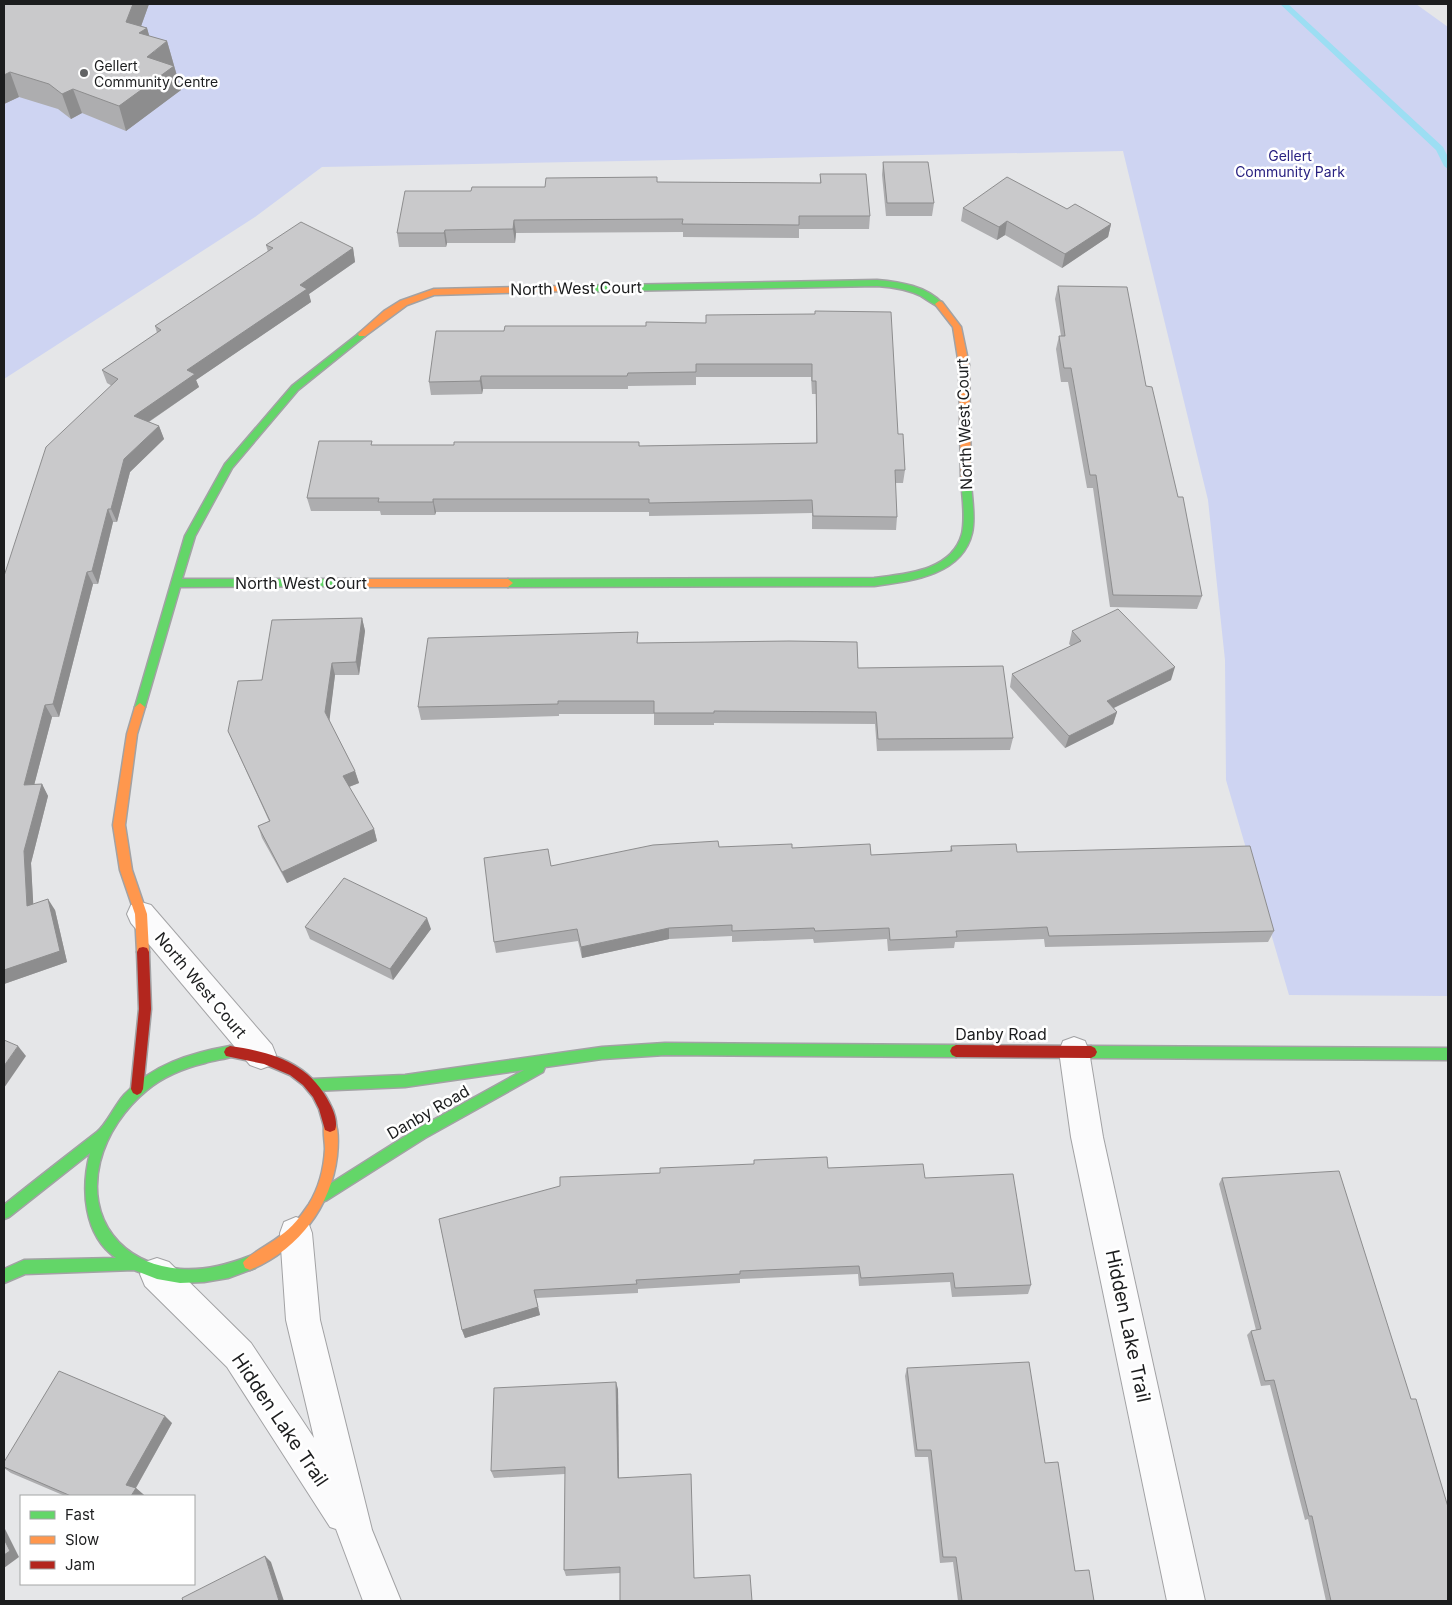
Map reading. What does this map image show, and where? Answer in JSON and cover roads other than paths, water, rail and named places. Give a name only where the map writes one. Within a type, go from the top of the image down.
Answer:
[{"type":"street","name":"North West Court","points":[[137,1089],[145,1009],[141,914],[126,870],[119,825],[132,734],[176,583],[190,536],[228,466],[295,388],[363,331],[397,306],[414,296],[434,292],[486,289],[878,283],[902,285],[923,292],[944,307],[957,327],[964,365],[967,534],[962,546],[950,560],[923,575],[874,582],[176,583]]},
{"type":"street","name":"North West Court","points":[[141,914],[260,1055]]},
{"type":"street","name":"Danby Road","points":[[313,1085],[405,1081],[602,1053],[665,1049],[1448,1054]]},
{"type":"street","name":"Hidden Lake Trail","points":[[1074,1051],[1087,1136],[1186,1601]]},
{"type":"street","points":[[4,1276],[24,1267],[145,1269],[192,1278],[230,1272],[266,1257],[296,1232],[322,1196],[332,1166],[334,1136],[327,1109],[313,1085],[290,1066],[260,1055],[230,1052],[197,1057],[166,1070],[137,1089],[117,1111],[101,1136],[90,1172],[92,1208],[106,1240],[145,1269]]},
{"type":"street","name":"Danby Road","points":[[322,1196],[420,1134],[554,1060]]},
{"type":"street","points":[[4,1213],[101,1136]]},
{"type":"street","name":"Hidden Lake Trail","points":[[296,1232],[304,1320],[354,1530],[382,1601]]},
{"type":"street","name":"Hidden Lake Trail","points":[[145,1269],[239,1355],[354,1530]]},
{"type":"waterway","points":[[1284,4],[1440,149],[1448,166]]},
{"type":"place","name":"Gellert Community Centre","points":[[84,73]]},
{"type":"park label","name":"Gellert Community Park","points":[[1290,164]]}]
